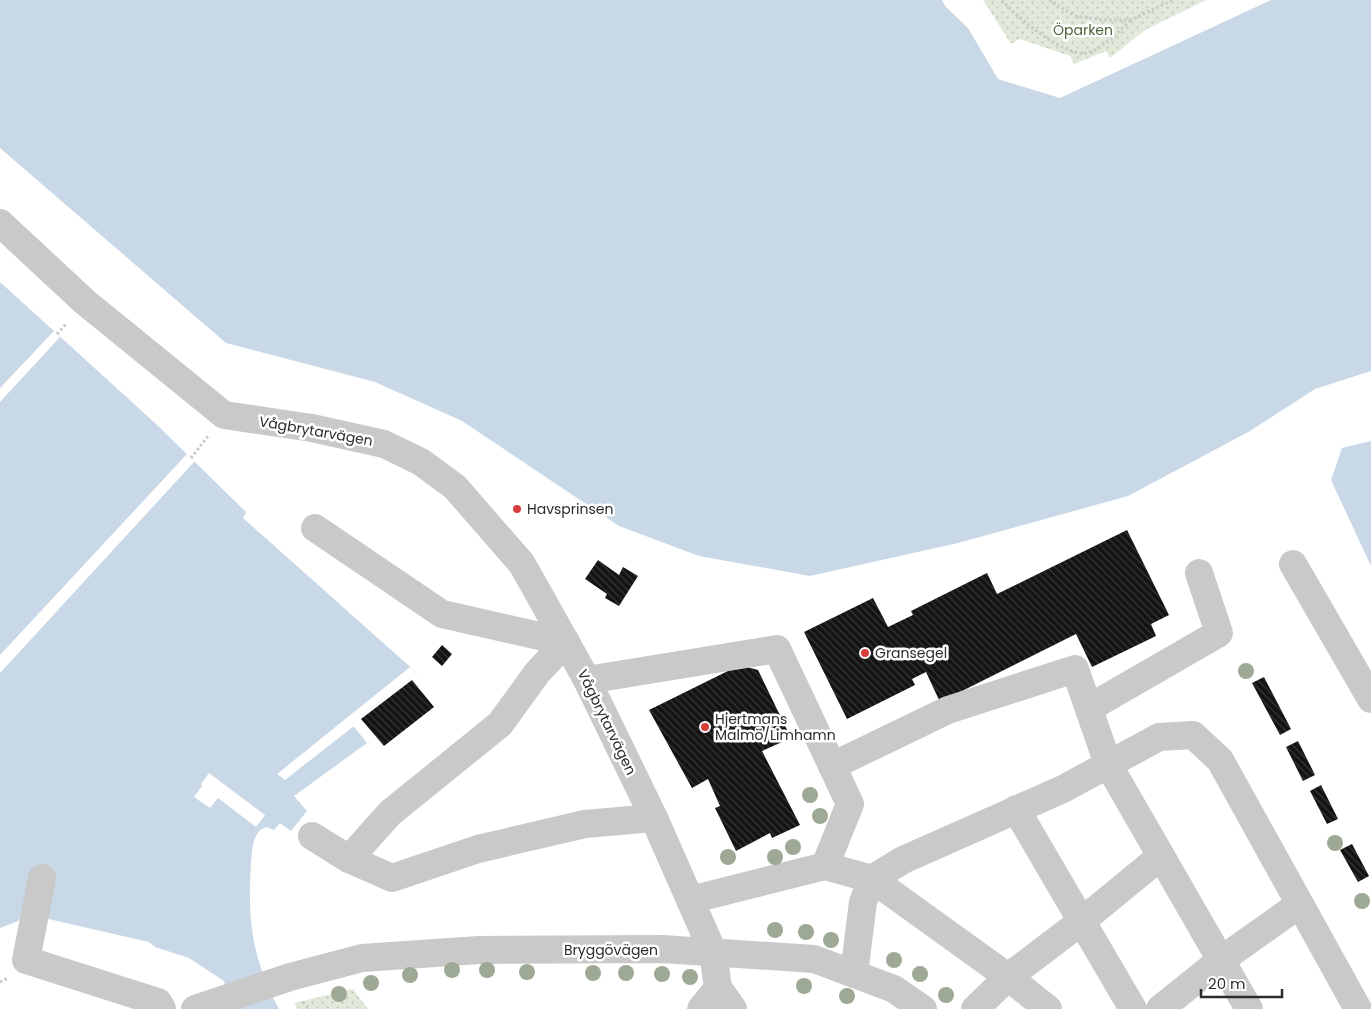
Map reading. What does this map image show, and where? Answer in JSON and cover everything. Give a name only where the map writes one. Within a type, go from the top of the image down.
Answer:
[{"type":"street","name":"Vågbrytarvägen","points":[[0,223],[85,302],[224,415],[312,428],[384,444],[421,462],[455,487],[522,564],[587,680],[654,818],[713,952],[725,999]]},
{"type":"street","points":[[315,528],[442,614],[566,642],[538,674],[500,724],[390,813],[349,859]]},
{"type":"street","points":[[1293,564],[1371,699]]},
{"type":"street","points":[[1089,708],[1219,633],[1199,573]]},
{"type":"street","points":[[587,680],[777,650],[850,804],[825,866]]},
{"type":"street","points":[[832,766],[948,710],[1075,669],[1108,764],[1249,1009]]},
{"type":"street","points":[[854,974],[863,902],[872,879],[903,860],[1063,789],[1160,736],[1193,735],[1220,760],[1358,1009]]},
{"type":"street","points":[[1016,809],[1133,1009]]},
{"type":"street","points":[[312,836],[349,859],[392,878],[478,849],[585,824],[654,818]]},
{"type":"street","points":[[975,1009],[1008,977],[1082,922],[1161,856]]},
{"type":"street","points":[[690,900],[825,866],[872,879],[1008,977],[1048,1009]]},
{"type":"street","points":[[42,878],[26,960],[158,1002],[162,1009]]},
{"type":"street","points":[[1160,1009],[1221,960],[1300,904]]},
{"type":"street","name":"Bryggövägen","points":[[195,1009],[290,977],[362,958],[480,950],[662,950],[814,959],[894,989],[924,1009]]},
{"type":"street","points":[[701,1009],[725,999]]},
{"type":"path","points":[[1002,0],[1025,23],[1049,39],[1078,54],[1088,53],[1107,43],[1131,20],[1173,0]]},
{"type":"path","points":[[1049,0],[1075,16],[1104,20],[1131,20]]},
{"type":"green space","name":"Öparken","points":[[983,0],[1206,0],[1145,30],[1110,58],[1106,51],[1074,64],[1070,56],[1020,39],[1011,44]]},
{"type":"green space","points":[[353,989],[368,1009],[298,1009],[294,1003]]},
{"type":"water","points":[[0,0],[942,0],[945,6],[968,28],[998,79],[1060,98],[1271,0],[1371,0],[1371,371],[1315,389],[1250,431],[1128,496],[958,543],[810,576],[699,556],[619,526],[462,421],[375,382],[226,343],[0,148]]},
{"type":"water","points":[[0,282],[155,423],[246,512],[243,518],[417,673],[351,723],[367,743],[294,796],[307,811],[291,831],[280,823],[274,830],[267,827],[260,830],[255,838],[252,851],[250,886],[252,932],[261,969],[279,1009],[231,1009],[224,981],[189,958],[155,947],[149,942],[22,913],[18,921],[0,928]]},
{"type":"water","points":[[1371,441],[1371,566],[1331,480],[1342,448]]},
{"type":"pier","points":[[54,331],[60,337],[0,402],[0,388]]},
{"type":"pier","points":[[187,454],[195,461],[0,673],[0,655]]},
{"type":"pier","points":[[410,667],[417,673],[351,723],[354,726],[285,780],[277,774]]},
{"type":"pier","points":[[209,773],[265,815],[256,827],[218,798],[210,808],[194,797]]},
{"type":"building","points":[[1127,530],[1169,615],[1151,624],[1156,636],[1092,667],[1076,634],[940,702],[926,672],[912,679],[915,685],[847,719],[804,632],[873,598],[888,627],[913,615],[911,611],[987,573],[997,594]]},
{"type":"building","points":[[598,560],[619,575],[623,567],[638,576],[619,606],[605,598],[607,594],[585,579]]},
{"type":"building","points":[[442,645],[452,654],[442,666],[432,657]]},
{"type":"building","points":[[740,665],[758,670],[791,738],[762,751],[800,825],[772,838],[770,833],[736,851],[715,808],[720,806],[708,779],[692,788],[649,710]]},
{"type":"building","points":[[1264,677],[1291,729],[1280,735],[1252,683]]},
{"type":"building","points":[[412,680],[434,707],[384,746],[361,719]]},
{"type":"building","points":[[1298,741],[1315,775],[1303,781],[1286,747]]},
{"type":"building","points":[[1321,785],[1338,819],[1327,824],[1310,791]]},
{"type":"building","points":[[1352,844],[1369,876],[1358,882],[1340,850]]},
{"type":"place","name":"Havsprinsen","points":[[517,509]]},
{"type":"place","name":"Gransegel","points":[[865,653]]},
{"type":"place","name":"Hjertmans Malmö/Limhamn","points":[[705,727]]}]
